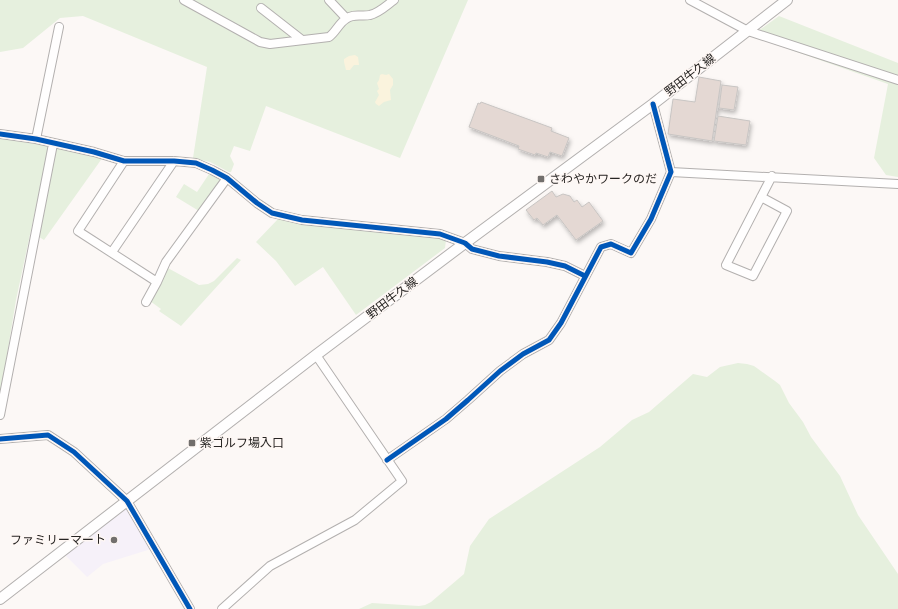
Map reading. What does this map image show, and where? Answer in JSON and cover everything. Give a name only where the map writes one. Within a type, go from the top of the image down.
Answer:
[{"type":"main road","name":"野田牛久線","points":[[0,599],[316,355],[465,242],[653,104],[787,0]]},
{"type":"street","points":[[184,0],[260,42],[270,44],[329,37],[334,34],[346,18],[356,15],[370,15],[394,0]]},
{"type":"street","points":[[329,0],[346,18]]},
{"type":"street","points":[[690,0],[748,30],[898,80]]},
{"type":"street","points":[[261,8],[302,40]]},
{"type":"street","points":[[36,140],[59,26]]},
{"type":"street","points":[[387,460],[446,419],[500,370],[523,354],[549,340],[561,323],[601,247],[611,244],[631,253],[651,219],[671,172],[653,104]]},
{"type":"street","points":[[0,134],[94,152],[124,161],[174,161],[196,163],[227,178],[257,203],[272,213],[302,220],[440,234],[465,242],[472,249],[499,256],[547,262],[565,266],[586,276]]},
{"type":"street","points":[[0,415],[53,144]]},
{"type":"street","points":[[124,161],[78,231],[158,282]]},
{"type":"street","points":[[112,252],[174,161]]},
{"type":"street","points":[[671,172],[772,176],[898,184]]},
{"type":"street","points":[[761,197],[786,211],[753,276],[726,265],[761,197],[772,176]]},
{"type":"street","points":[[146,302],[158,282],[166,262],[227,178]]},
{"type":"street","points":[[222,609],[270,566],[355,520],[402,481],[316,355]]},
{"type":"street","points":[[0,439],[48,435],[74,452],[127,501],[190,609]]},
{"type":"shaded area","points":[[126,508],[151,549],[103,564],[87,577],[65,555]]},
{"type":"green space","points":[[0,0],[468,0],[400,158],[266,106],[250,151],[234,146],[230,156],[234,164],[231,172],[229,172],[210,162],[193,158],[207,67],[83,16],[60,18],[23,48],[0,52]]},
{"type":"green space","points":[[779,16],[898,63],[898,177],[886,175],[874,158],[888,84],[751,36]]},
{"type":"green space","points":[[0,138],[49,146],[16,300],[0,398]]},
{"type":"green space","points":[[54,147],[103,157],[44,240],[36,235]]},
{"type":"green space","points":[[209,174],[219,179],[220,182],[199,211],[176,197],[184,184],[197,192]]},
{"type":"green space","points":[[278,219],[436,236],[446,240],[445,248],[356,315],[323,267],[295,286],[276,261],[256,242]]},
{"type":"green space","points":[[237,258],[241,260],[181,326],[159,311],[161,309],[150,301],[166,267],[199,285],[208,284],[214,281]]},
{"type":"green space","points":[[738,363],[754,366],[780,385],[789,403],[803,422],[811,437],[840,476],[858,515],[898,574],[898,609],[359,609],[372,603],[419,606],[431,602],[464,574],[470,546],[489,519],[600,447],[632,420],[649,412],[693,374],[707,377],[720,367]]},
{"type":"sand","points":[[355,55],[358,57],[359,65],[354,65],[350,70],[346,70],[344,59]]},
{"type":"sand","points":[[389,74],[393,79],[393,85],[390,90],[391,100],[384,102],[379,106],[375,102],[379,95],[377,91],[379,89],[377,83],[380,75]]},
{"type":"building","points":[[699,77],[721,81],[712,141],[668,134],[673,99],[695,102]]},
{"type":"building","points":[[722,85],[738,87],[734,110],[719,108]]},
{"type":"building","points":[[481,102],[552,128],[551,131],[569,138],[562,156],[550,152],[548,157],[536,153],[535,155],[518,149],[519,146],[469,127],[478,103],[480,104]]},
{"type":"building","points":[[718,116],[750,121],[746,145],[714,141]]},
{"type":"building","points":[[552,191],[556,197],[563,194],[570,196],[574,202],[577,200],[582,207],[589,202],[603,221],[576,240],[557,215],[543,225],[537,218],[534,220],[526,210]]},
{"type":"cycle path","points":[[387,460],[446,419],[500,371],[523,354],[549,340],[561,323],[601,247],[611,244],[631,253],[651,219],[671,172],[653,104]]},
{"type":"cycle path","points":[[0,134],[36,139],[94,152],[124,161],[174,161],[196,163],[227,178],[257,203],[272,213],[302,220],[440,234],[465,243],[472,249],[499,256],[547,262],[565,266],[585,276]]},
{"type":"cycle path","points":[[0,439],[48,435],[74,452],[127,501],[190,609]]},
{"type":"place","name":"さわやかワークのだ","points":[[541,179]]},
{"type":"place","name":"紫ゴルフ場入口","points":[[192,443]]},
{"type":"place","name":"ファミリーマート","points":[[114,540]]}]
